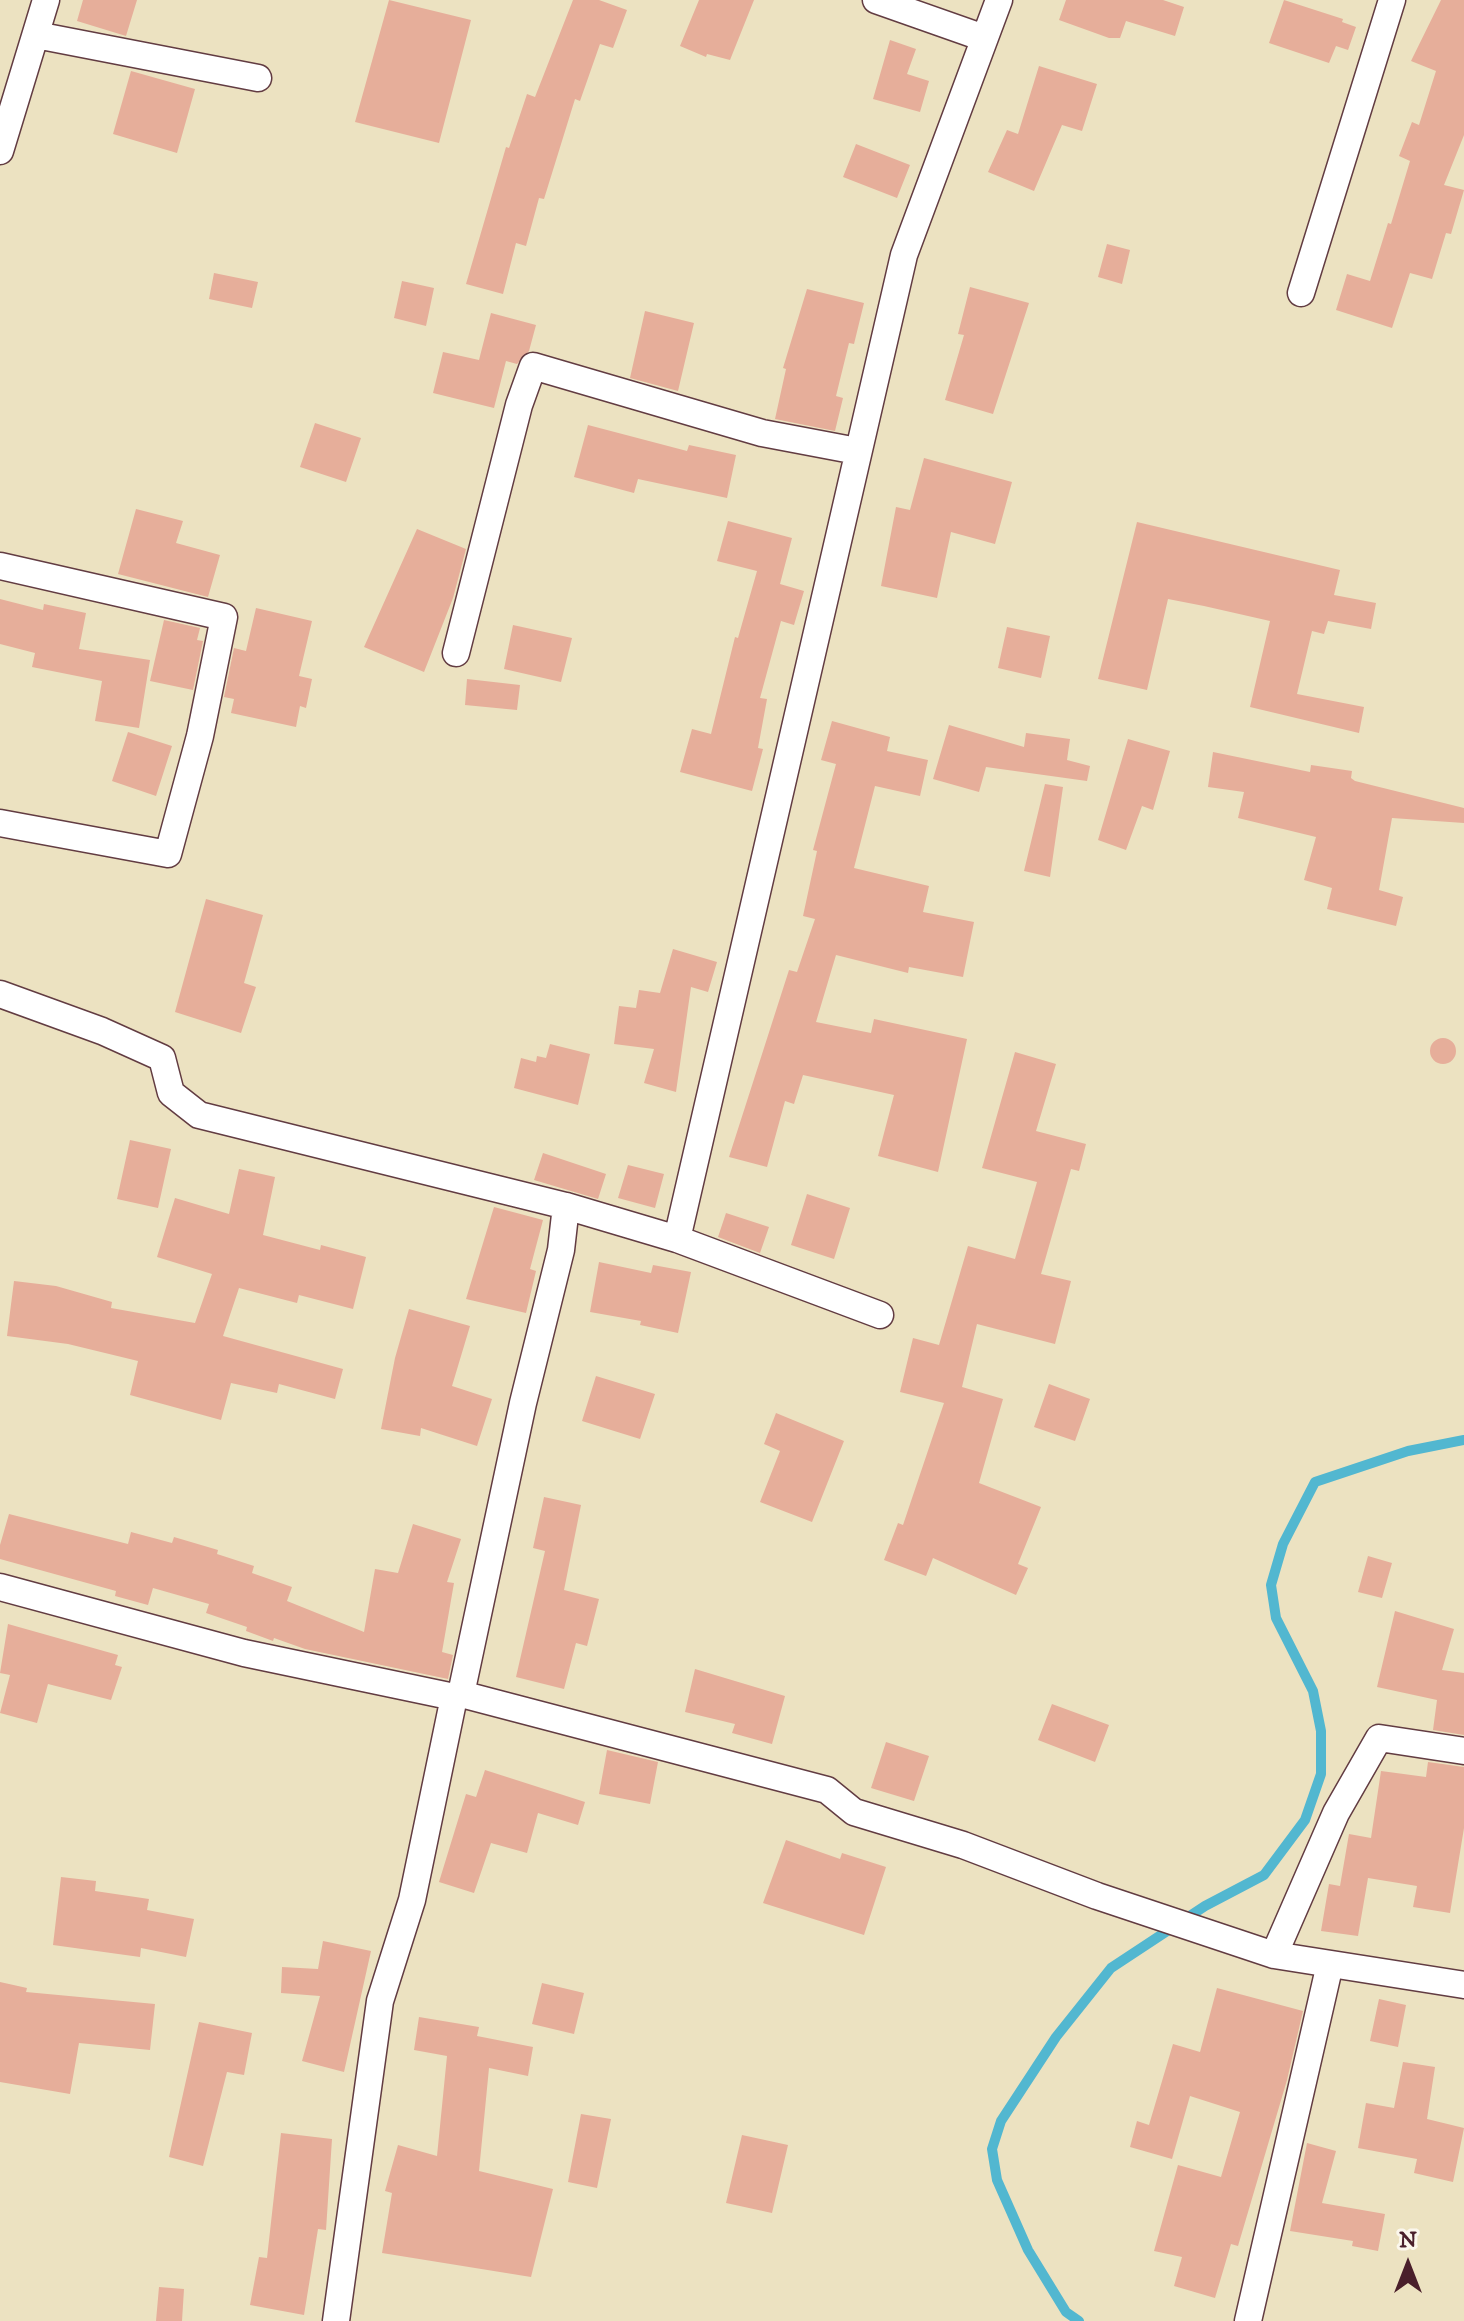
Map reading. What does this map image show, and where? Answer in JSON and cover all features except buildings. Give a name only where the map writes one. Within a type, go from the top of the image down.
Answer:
[{"type":"street","points":[[0,151],[46,0]]},
{"type":"street","points":[[876,0],[984,38]]},
{"type":"street","points":[[677,1239],[904,255],[999,0]]},
{"type":"street","points":[[1301,293],[1392,0]]},
{"type":"street","points":[[36,35],[258,78]]},
{"type":"street","points":[[456,653],[519,405],[533,366],[762,433],[857,451]]},
{"type":"street","points":[[0,566],[224,617],[200,736],[168,854],[0,823]]},
{"type":"street","points":[[0,994],[102,1031],[162,1058],[171,1093],[199,1115],[566,1206],[677,1239],[880,1315]]},
{"type":"street","points":[[336,2321],[380,2001],[412,1900],[523,1403],[561,1250],[566,1206]]},
{"type":"street","points":[[0,1587],[244,1653],[458,1695],[827,1790],[854,1812],[963,1845],[1097,1896],[1274,1955],[1464,1985]]},
{"type":"street","points":[[1274,1955],[1336,1813],[1379,1738],[1464,1751]]},
{"type":"street","points":[[1248,2321],[1330,1964]]},
{"type":"waterway","points":[[1079,2321],[1066,2312],[1028,2250],[997,2180],[992,2149],[1001,2121],[1056,2037],[1111,1968],[1205,1906],[1264,1875],[1305,1820],[1321,1774],[1321,1731],[1313,1691],[1276,1618],[1271,1585],[1283,1544],[1315,1482],[1408,1451],[1464,1440]]}]
